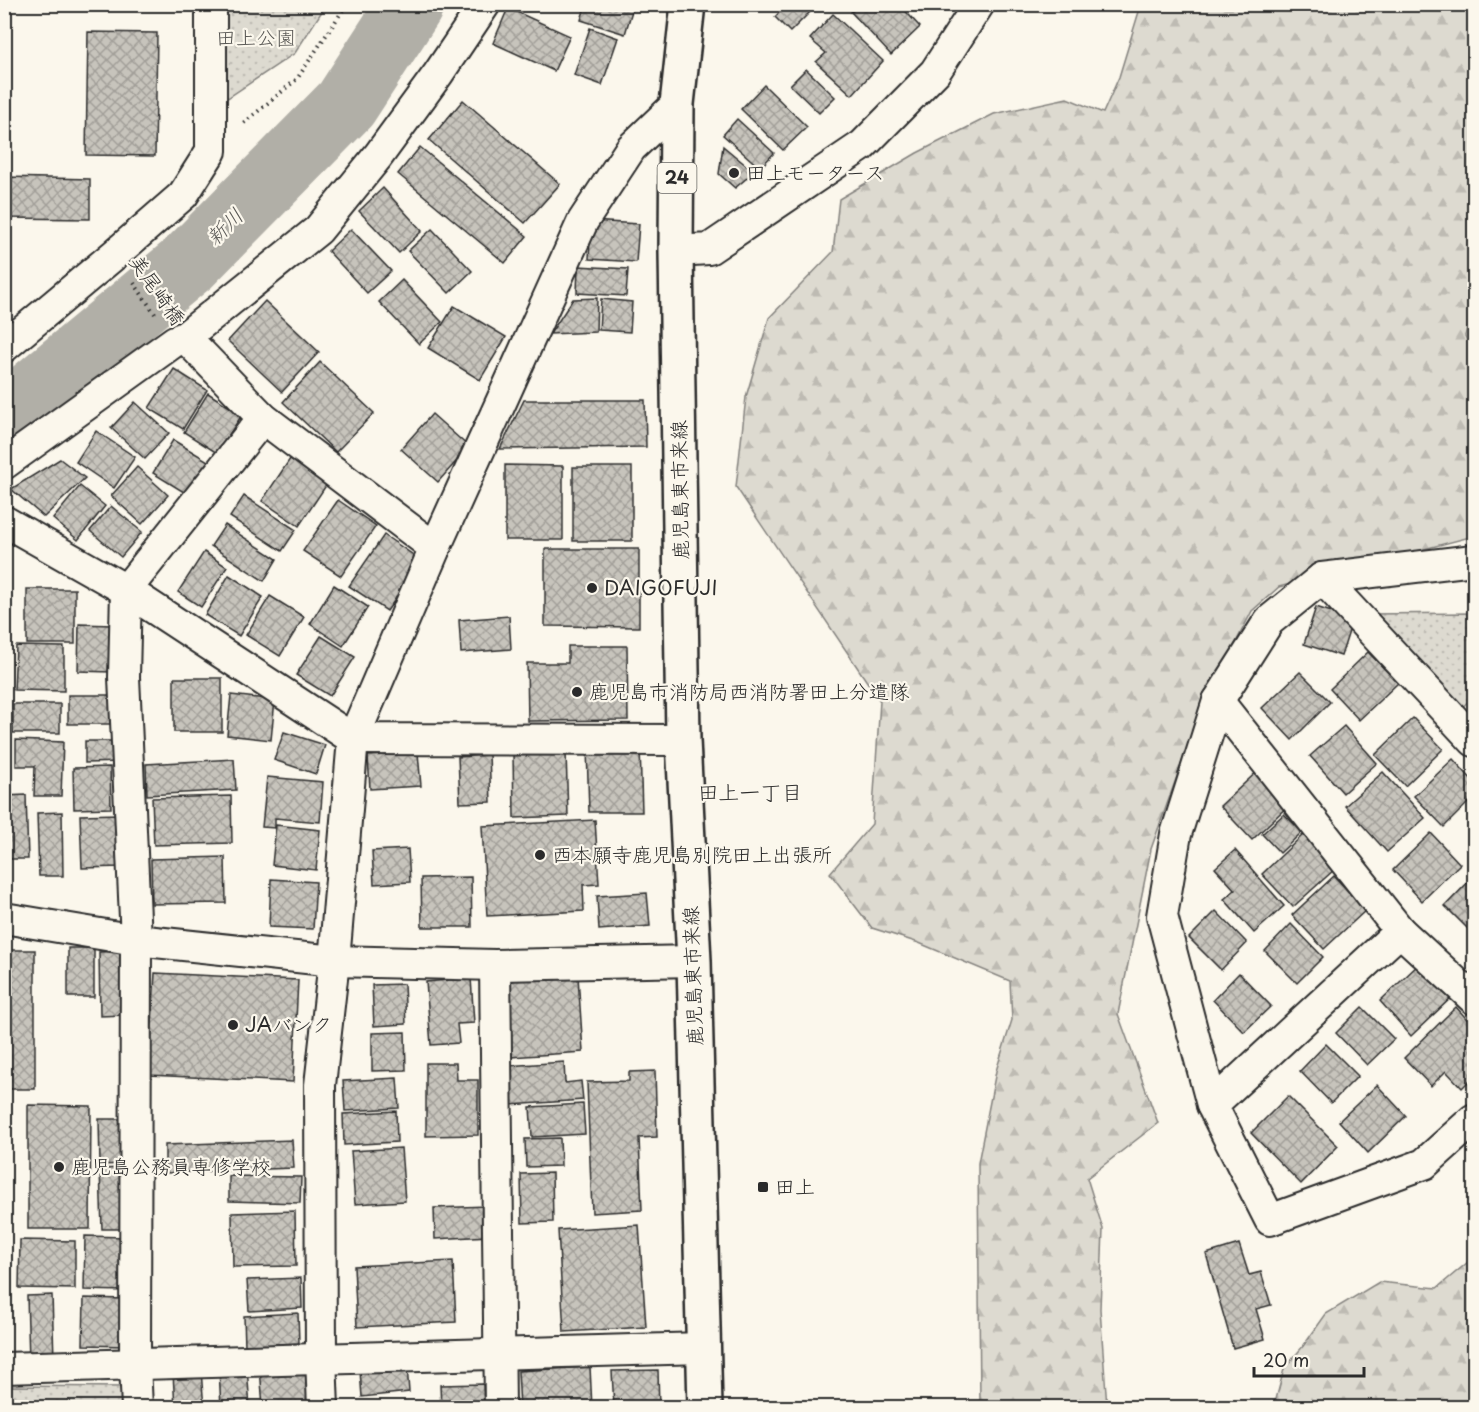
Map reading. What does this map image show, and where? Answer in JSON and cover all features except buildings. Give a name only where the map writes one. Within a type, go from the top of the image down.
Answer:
[{"type":"main road","name":"鹿児島東市来線","points":[[688,4],[677,104],[676,251],[683,740],[694,961],[705,1407]]},
{"type":"street","points":[[4,348],[183,195],[211,151],[211,4]]},
{"type":"street","points":[[4,464],[180,339],[318,230],[378,156],[438,74],[485,4]]},
{"type":"street","points":[[676,251],[709,249],[863,145],[935,72],[979,5]]},
{"type":"street","points":[[323,1407],[320,1086],[334,961],[353,739],[435,548],[583,221],[631,148],[677,104]]},
{"type":"street","points":[[180,339],[263,418],[435,548]]},
{"type":"street","points":[[137,1407],[135,1364],[136,940],[124,677],[126,590],[263,418]]},
{"type":"street","points":[[4,521],[126,590],[353,739],[683,740]]},
{"type":"street","points":[[1474,560],[1322,578],[1269,621],[1218,701],[1176,834],[1162,916],[1212,1105],[1270,1220],[1424,1164],[1474,1119]]},
{"type":"street","points":[[1322,578],[1474,741]]},
{"type":"street","points":[[1218,701],[1400,931],[1474,999]]},
{"type":"street","points":[[4,918],[136,940],[334,961],[495,965],[694,961]]},
{"type":"street","points":[[1212,1105],[1400,931]]},
{"type":"street","points":[[495,965],[500,1407]]},
{"type":"street","points":[[4,1368],[703,1347]]},
{"type":"path","points":[[211,151],[297,79],[347,4]]},
{"type":"path","name":"美尾崎橋","points":[[114,255],[180,339]]},
{"type":"green space","name":"田上公園","points":[[222,5],[326,5],[295,53],[223,101]]},
{"type":"green space","points":[[1141,5],[1474,5],[1474,305],[1465,336],[1474,354],[1474,536],[1279,587],[1252,611],[1200,712],[1151,849],[1118,1014],[1158,1123],[1087,1178],[1103,1229],[1100,1309],[1107,1407],[980,1407],[978,1163],[996,1071],[1012,1020],[1010,981],[919,943],[872,928],[830,873],[872,824],[880,701],[736,487],[746,397],[769,318],[833,252],[839,199],[917,153],[994,114],[1067,98],[1103,113],[1119,77]]},
{"type":"green space","points":[[1474,613],[1474,695],[1460,710],[1367,614]]},
{"type":"green space","points":[[1474,1257],[1474,1407],[1274,1407],[1284,1369],[1326,1314],[1379,1282],[1437,1288]]},
{"type":"green space","points":[[5,1386],[126,1387],[126,1407],[5,1408]]},
{"type":"waterway","name":"新川","points":[[4,417],[188,264],[346,104],[411,4]]},
{"type":"place","name":"田上モータース","points":[[734,173]]},
{"type":"place","name":"DAIGOFUJI","points":[[592,588]]},
{"type":"place","name":"鹿児島市消防局西消防署田上分遣隊","points":[[577,692]]},
{"type":"place","name":"西本願寺鹿児島別院田上出張所","points":[[540,855]]},
{"type":"place","name":"JAバンク","points":[[233,1025]]},
{"type":"place","name":"鹿児島公務員専修学校","points":[[59,1167]]},
{"type":"place","name":"田上","points":[[763,1187]]},
{"type":"district","name":"田上一丁目","points":[[750,793]]}]
